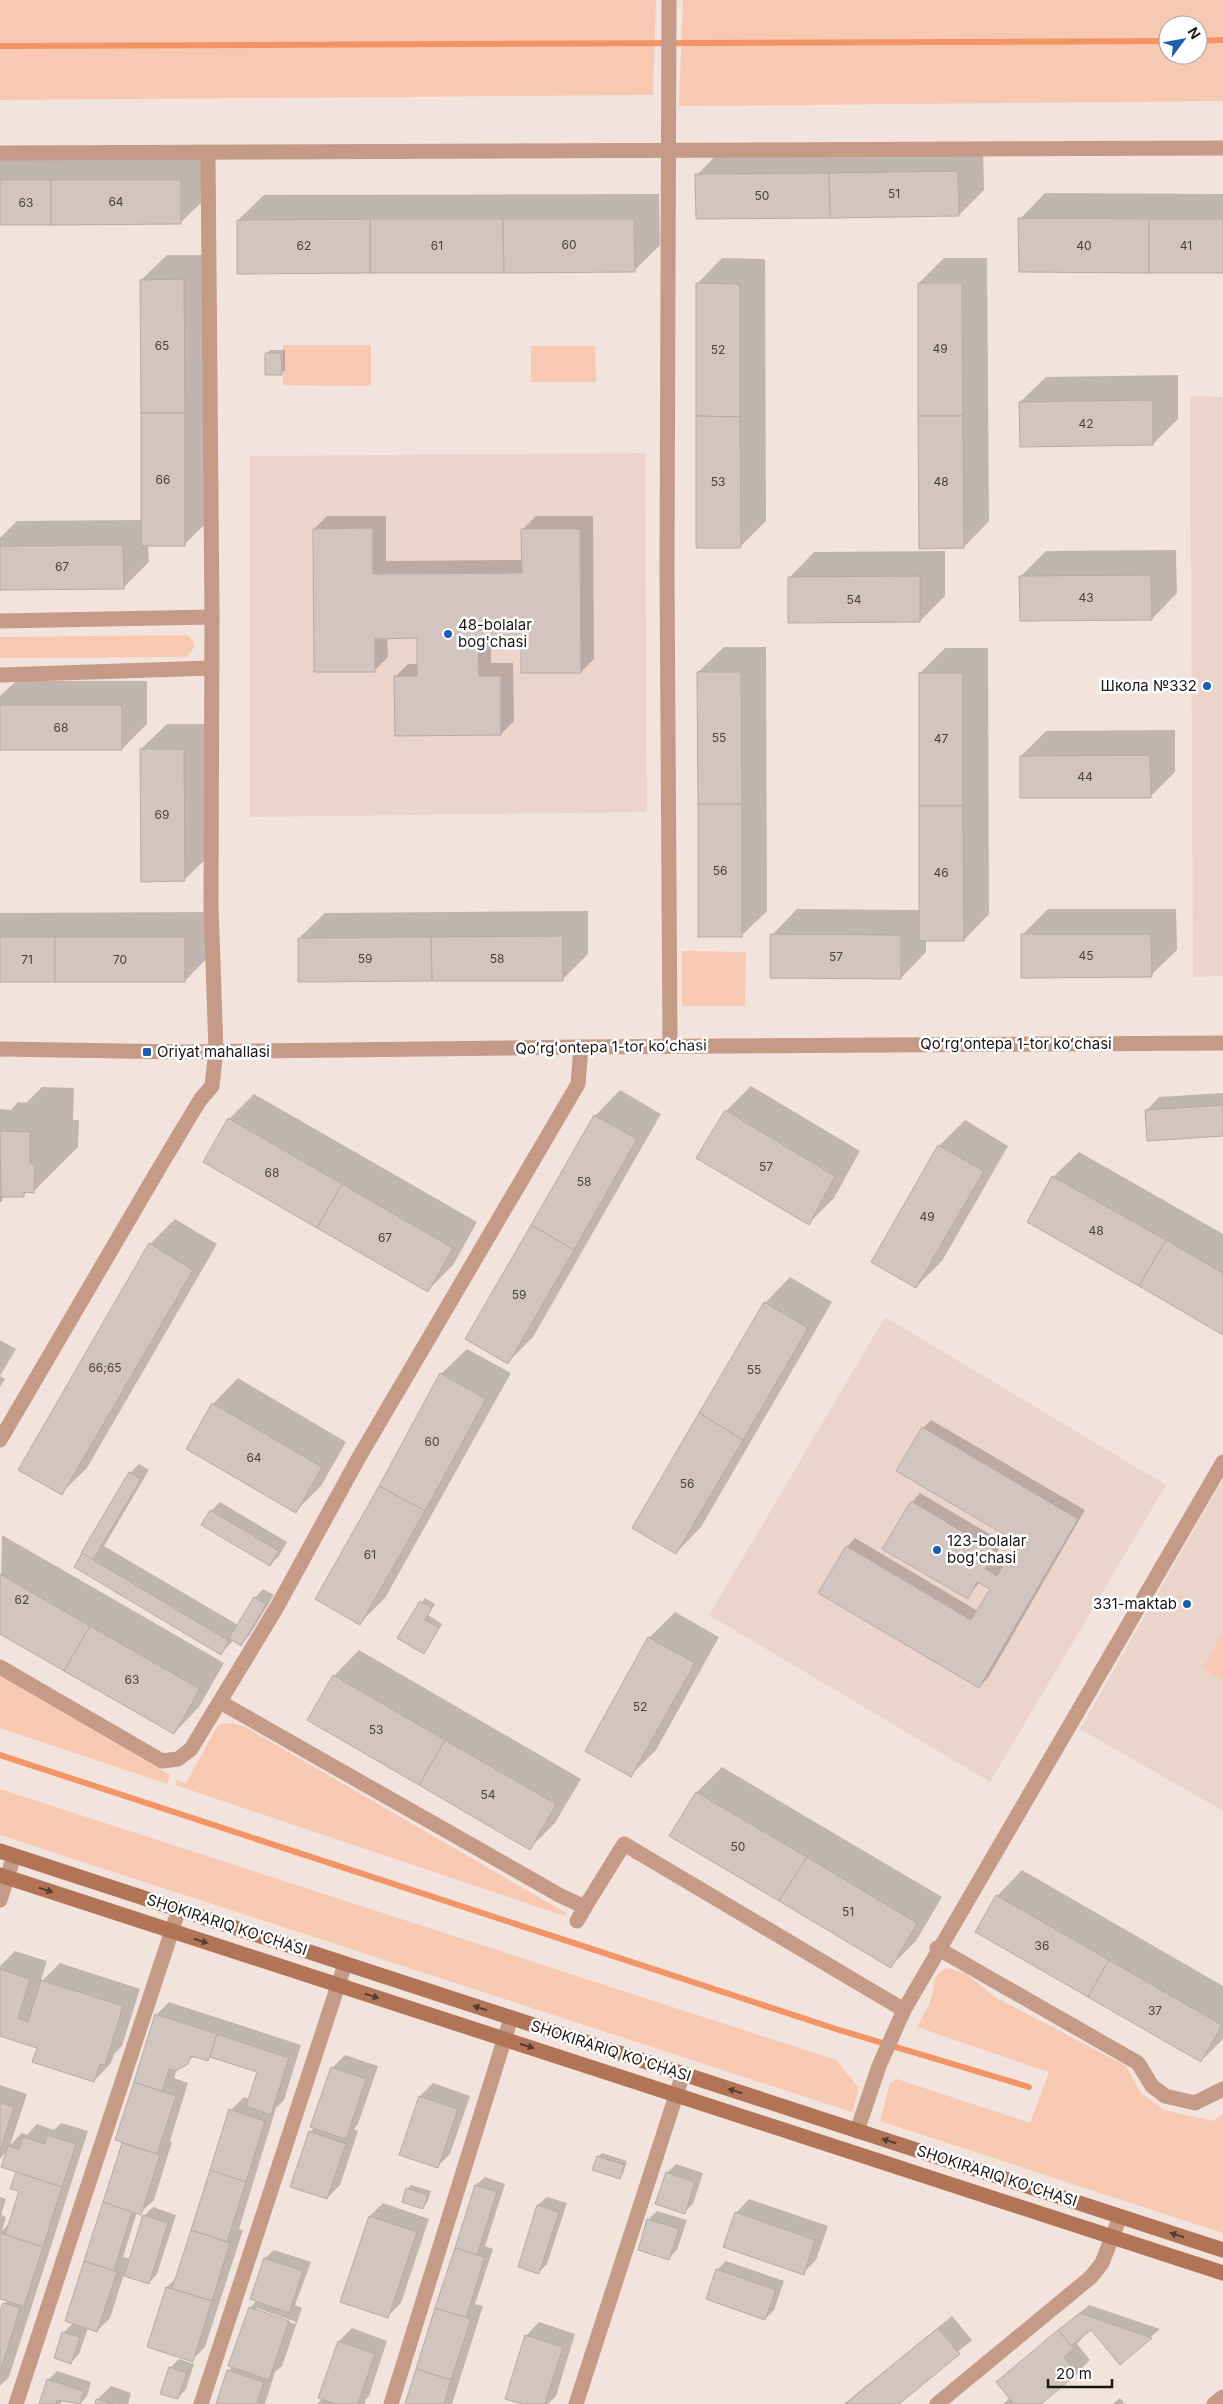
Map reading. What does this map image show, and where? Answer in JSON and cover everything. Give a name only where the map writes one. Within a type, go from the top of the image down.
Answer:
[{"type":"main road","name":"SHOKIRARIQ KO'CHASI","points":[[7,1853],[1223,2250]]},
{"type":"main road","name":"SHOKIRARIQ KO'CHASI","points":[[4,1876],[1223,2273]]},
{"type":"street","points":[[669,0],[667,150],[670,1046]]},
{"type":"street","points":[[0,154],[1223,148]]},
{"type":"street","points":[[0,1440],[161,1165],[200,1100],[212,1086],[216,1052],[211,905],[212,617],[208,153]]},
{"type":"street","points":[[0,620],[212,617]]},
{"type":"street","points":[[0,675],[211,668]]},
{"type":"street","name":"Qoʻrgʻontepa 1-tor koʻchasi","points":[[0,1049],[216,1052],[670,1046],[1223,1043]]},
{"type":"street","points":[[0,1667],[162,1761],[178,1759],[185,1755],[220,1702],[277,1607],[358,1460],[578,1084],[581,1047]]},
{"type":"street","points":[[857,2131],[879,2066],[895,2029],[937,1948],[988,1865],[1223,1462]]},
{"type":"street","points":[[220,1702],[561,1896],[585,1907]]},
{"type":"street","points":[[577,1922],[624,1844],[904,2010]]},
{"type":"street","points":[[0,1900],[7,1853]]},
{"type":"street","points":[[16,2404],[179,1909]]},
{"type":"street","points":[[937,1948],[1138,2063],[1152,2086],[1165,2096],[1195,2103],[1223,2089]]},
{"type":"street","points":[[201,2404],[345,1964]]},
{"type":"street","points":[[391,2404],[511,2018]]},
{"type":"street","points":[[576,2404],[683,2074]]},
{"type":"street","points":[[937,2404],[1091,2277],[1102,2264],[1120,2217]]},
{"type":"street","points":[[1214,2404],[1223,2397]]},
{"type":"shaded area","points":[[0,0],[656,0],[653,95],[0,100]]},
{"type":"shaded area","points":[[683,0],[1223,0],[1223,101],[679,106]]},
{"type":"shaded area","points":[[283,345],[371,345],[371,386],[283,385]]},
{"type":"shaded area","points":[[531,346],[595,346],[596,382],[531,382]]},
{"type":"shaded area","name":"Школа №332","points":[[1190,396],[1223,397],[1223,976],[1193,977]]},
{"type":"shaded area","name":"48-bolalar bog'chasi","points":[[645,453],[647,812],[250,817],[250,456]]},
{"type":"shaded area","points":[[187,635],[195,646],[187,657],[0,658],[0,637]]},
{"type":"shaded area","points":[[682,951],[746,952],[745,1006],[682,1006]]},
{"type":"shaded area","name":"123-bolalar bog'chasi","points":[[885,1317],[1166,1485],[990,1782],[709,1615]]},
{"type":"shaded area","name":"331-maktab","points":[[1223,1479],[1223,1811],[1080,1729]]},
{"type":"shaded area","points":[[1223,1633],[1223,1680],[1202,1668]]},
{"type":"shaded area","points":[[0,1676],[170,1775],[167,1784],[0,1728]]},
{"type":"shaded area","points":[[231,1723],[245,1727],[566,1913],[565,1916],[175,1785],[177,1780],[186,1783],[217,1727],[221,1724]]},
{"type":"shaded area","points":[[0,1789],[836,2060],[859,2088],[852,2112],[0,1835]]},
{"type":"shaded area","points":[[946,1968],[965,1973],[995,1997],[1126,2066],[1141,2093],[1164,2110],[1213,2121],[1223,2114],[1223,2233],[880,2121],[890,2083],[897,2079],[1030,2123],[1049,2072],[917,2027],[930,2003],[936,1976]]},
{"type":"building","points":[[958,171],[959,216],[830,218],[829,173]]},
{"type":"building","points":[[829,173],[830,218],[696,219],[695,174]]},
{"type":"building","points":[[0,180],[51,180],[51,225],[0,225]]},
{"type":"building","points":[[51,180],[181,180],[181,224],[51,225]]},
{"type":"building","points":[[1018,218],[1149,219],[1149,273],[1019,272]]},
{"type":"building","points":[[370,219],[503,219],[504,273],[370,273]]},
{"type":"building","points":[[370,219],[370,273],[237,274],[237,220]]},
{"type":"building","points":[[503,219],[634,219],[635,272],[504,273]]},
{"type":"building","points":[[1149,219],[1223,219],[1223,273],[1149,273]]},
{"type":"building","points":[[184,279],[185,413],[141,413],[140,280]]},
{"type":"building","points":[[696,283],[740,284],[740,417],[696,416]]},
{"type":"building","points":[[918,283],[962,283],[963,416],[918,416]]},
{"type":"building","points":[[265,353],[281,353],[282,375],[265,375]]},
{"type":"building","points":[[1153,400],[1153,445],[1020,447],[1019,402]]},
{"type":"building","points":[[141,413],[185,413],[185,546],[141,546]]},
{"type":"building","points":[[696,416],[740,417],[741,548],[696,548]]},
{"type":"building","points":[[918,416],[963,416],[964,548],[919,549]]},
{"type":"building","points":[[373,528],[373,574],[522,573],[521,529],[580,529],[581,673],[521,673],[521,638],[478,639],[479,676],[501,676],[501,735],[395,736],[394,676],[417,676],[417,638],[375,639],[375,672],[314,672],[313,529]]},
{"type":"building","points":[[123,545],[124,589],[0,590],[0,546]]},
{"type":"building","points":[[1151,575],[1152,620],[1020,621],[1019,576]]},
{"type":"building","points":[[920,576],[920,622],[788,623],[788,577]]},
{"type":"building","points":[[697,672],[741,672],[742,804],[698,804]]},
{"type":"building","points":[[919,673],[963,673],[963,806],[919,806]]},
{"type":"building","points":[[0,705],[122,705],[122,750],[0,750]]},
{"type":"building","points":[[140,749],[184,749],[185,881],[141,882]]},
{"type":"building","points":[[1150,755],[1151,798],[1020,798],[1020,756]]},
{"type":"building","points":[[698,804],[742,804],[742,937],[698,937]]},
{"type":"building","points":[[919,806],[963,806],[964,941],[919,941]]},
{"type":"building","points":[[770,934],[901,935],[901,979],[770,978]]},
{"type":"building","points":[[1021,934],[1151,934],[1152,977],[1021,978]]},
{"type":"building","points":[[563,936],[563,981],[432,981],[431,937]]},
{"type":"building","points":[[0,937],[55,937],[55,982],[0,982]]},
{"type":"building","points":[[55,937],[185,937],[185,982],[55,982]]},
{"type":"building","points":[[431,937],[432,981],[298,982],[298,938]]},
{"type":"building","points":[[1223,1105],[1223,1136],[1147,1141],[1145,1110]]},
{"type":"building","points":[[725,1110],[835,1176],[809,1225],[696,1158]]},
{"type":"building","points":[[594,1115],[637,1139],[574,1250],[531,1225]]},
{"type":"building","points":[[228,1118],[342,1184],[317,1228],[203,1162]]},
{"type":"building","points":[[0,1131],[30,1132],[30,1164],[35,1164],[34,1193],[24,1192],[24,1197],[1,1197],[1,1202]]},
{"type":"building","points":[[938,1145],[984,1171],[916,1288],[871,1262]]},
{"type":"building","points":[[1052,1176],[1166,1240],[1139,1286],[1027,1222]]},
{"type":"building","points":[[342,1184],[453,1248],[428,1292],[317,1228]]},
{"type":"building","points":[[531,1225],[574,1250],[508,1364],[465,1339]]},
{"type":"building","points":[[1166,1240],[1223,1273],[1223,1335],[1139,1286]]},
{"type":"building","points":[[149,1243],[193,1270],[62,1495],[18,1470]]},
{"type":"building","points":[[764,1302],[808,1328],[743,1440],[699,1413]]},
{"type":"building","points":[[440,1373],[486,1399],[425,1511],[379,1486]]},
{"type":"building","points":[[212,1403],[322,1467],[296,1513],[186,1449]]},
{"type":"building","points":[[699,1413],[743,1440],[676,1554],[632,1528]]},
{"type":"building","points":[[922,1427],[1078,1519],[979,1688],[818,1593],[846,1546],[971,1620],[990,1589],[977,1582],[968,1599],[882,1549],[911,1501],[995,1551],[985,1569],[997,1576],[1017,1542],[896,1471]]},
{"type":"building","points":[[129,1472],[141,1479],[93,1560],[81,1553]]},
{"type":"building","points":[[379,1486],[425,1511],[360,1625],[315,1599]]},
{"type":"building","points":[[210,1510],[279,1551],[270,1566],[201,1525]]},
{"type":"building","points":[[82,1553],[229,1641],[221,1655],[74,1567]]},
{"type":"building","points":[[0,1574],[90,1626],[64,1671],[0,1634]]},
{"type":"building","points":[[254,1597],[266,1604],[241,1646],[229,1638]]},
{"type":"building","points":[[420,1601],[432,1608],[425,1620],[439,1628],[424,1654],[397,1638]]},
{"type":"building","points":[[90,1626],[200,1689],[174,1734],[64,1671]]},
{"type":"building","points":[[648,1637],[695,1663],[631,1777],[585,1751]]},
{"type":"building","points":[[333,1675],[445,1740],[419,1785],[307,1720]]},
{"type":"building","points":[[445,1740],[556,1804],[530,1850],[419,1785]]},
{"type":"building","points":[[696,1792],[807,1857],[779,1901],[669,1836]]},
{"type":"building","points":[[807,1857],[917,1923],[891,1968],[779,1901]]},
{"type":"building","points":[[996,1895],[1109,1960],[1088,1997],[975,1932]]},
{"type":"building","points":[[1109,1960],[1222,2025],[1201,2062],[1088,1997]]},
{"type":"building","points":[[0,1969],[30,1979],[18,2018],[28,2022],[41,1980],[123,2006],[105,2065],[100,2064],[94,2082],[32,2062],[37,2048],[0,2036]]},
{"type":"building","points":[[155,2014],[217,2034],[208,2061],[191,2056],[188,2064],[176,2071],[169,2069],[162,2091],[134,2082]]},
{"type":"building","points":[[217,2034],[289,2058],[271,2115],[246,2106],[257,2072],[210,2057]]},
{"type":"building","points":[[331,2067],[366,2079],[346,2139],[310,2127]]},
{"type":"building","points":[[134,2082],[176,2096],[157,2154],[115,2140]]},
{"type":"building","points":[[419,2096],[458,2109],[438,2168],[399,2155]]},
{"type":"building","points":[[0,2102],[14,2107],[0,2151]]},
{"type":"building","points":[[229,2109],[265,2121],[246,2182],[210,2170]]},
{"type":"building","points":[[309,2131],[346,2144],[327,2199],[290,2187]]},
{"type":"building","points":[[47,2135],[76,2144],[62,2187],[1,2167],[8,2146],[19,2149],[23,2137],[45,2144]]},
{"type":"building","points":[[122,2143],[160,2155],[141,2215],[103,2202]]},
{"type":"building","points":[[597,2156],[624,2165],[620,2179],[592,2170]]},
{"type":"building","points":[[210,2170],[246,2182],[227,2242],[191,2230]]},
{"type":"building","points":[[16,2172],[62,2187],[43,2247],[5,2235],[19,2191],[10,2189]]},
{"type":"building","points":[[666,2172],[695,2182],[685,2214],[655,2204]]},
{"type":"building","points":[[475,2185],[497,2192],[477,2255],[455,2248]]},
{"type":"building","points":[[406,2188],[428,2195],[423,2209],[402,2202]]},
{"type":"building","points":[[103,2202],[132,2212],[114,2271],[84,2261]]},
{"type":"building","points":[[537,2205],[559,2212],[539,2274],[518,2267]]},
{"type":"building","points":[[735,2212],[815,2240],[804,2275],[723,2247]]},
{"type":"building","points":[[143,2215],[168,2223],[149,2284],[124,2276]]},
{"type":"building","points":[[369,2216],[417,2232],[388,2318],[340,2302]]},
{"type":"building","points":[[647,2219],[679,2229],[669,2260],[638,2250]]},
{"type":"building","points":[[191,2230],[230,2243],[212,2301],[172,2289]]},
{"type":"building","points":[[0,2233],[43,2247],[24,2306],[0,2299]]},
{"type":"building","points":[[455,2248],[485,2257],[466,2318],[435,2308]]},
{"type":"building","points":[[264,2258],[303,2271],[289,2313],[250,2299]]},
{"type":"building","points":[[84,2261],[117,2272],[97,2332],[65,2321]]},
{"type":"building","points":[[716,2269],[776,2290],[765,2320],[706,2299]]},
{"type":"building","points":[[166,2287],[212,2301],[193,2362],[147,2347]]},
{"type":"building","points":[[3,2303],[20,2308],[0,2372],[0,2311]]},
{"type":"building","points":[[249,2307],[289,2321],[269,2380],[228,2366]]},
{"type":"building","points":[[435,2308],[471,2319],[451,2380],[416,2369]]},
{"type":"building","points":[[1080,2313],[1152,2338],[1120,2365],[1091,2330],[1071,2346],[1058,2330]]},
{"type":"building","points":[[938,2328],[960,2354],[899,2404],[845,2404]]},
{"type":"building","points":[[1058,2330],[1074,2349],[1064,2357],[1077,2374],[1041,2404],[1014,2404],[996,2382]]},
{"type":"building","points":[[62,2332],[80,2337],[71,2364],[54,2358]]},
{"type":"building","points":[[525,2335],[563,2347],[545,2404],[522,2404],[505,2399]]},
{"type":"building","points":[[338,2341],[375,2354],[358,2404],[336,2404],[318,2398]]},
{"type":"building","points":[[169,2367],[187,2373],[178,2399],[160,2394]]},
{"type":"building","points":[[416,2369],[451,2380],[444,2404],[405,2404]]},
{"type":"building","points":[[227,2370],[264,2382],[257,2404],[216,2404]]},
{"type":"building","points":[[47,2379],[84,2391],[80,2404],[57,2400],[56,2404],[39,2404]]},
{"type":"building","points":[[96,2399],[113,2404],[95,2404]]},
{"type":"waterway","points":[[1208,41],[1223,40]]},
{"type":"waterway","points":[[0,46],[1158,41]]},
{"type":"waterway","points":[[0,1755],[836,2029],[1029,2087]]},
{"type":"place","name":"48-bolalar bog'chasi","points":[[448,634]]},
{"type":"place","name":"Школа №332","points":[[1207,686]]},
{"type":"place","name":"Oriyat mahallasi","points":[[147,1052]]},
{"type":"place","name":"123-bolalar bog'chasi","points":[[937,1550]]},
{"type":"place","name":"331-maktab","points":[[1187,1604]]}]
